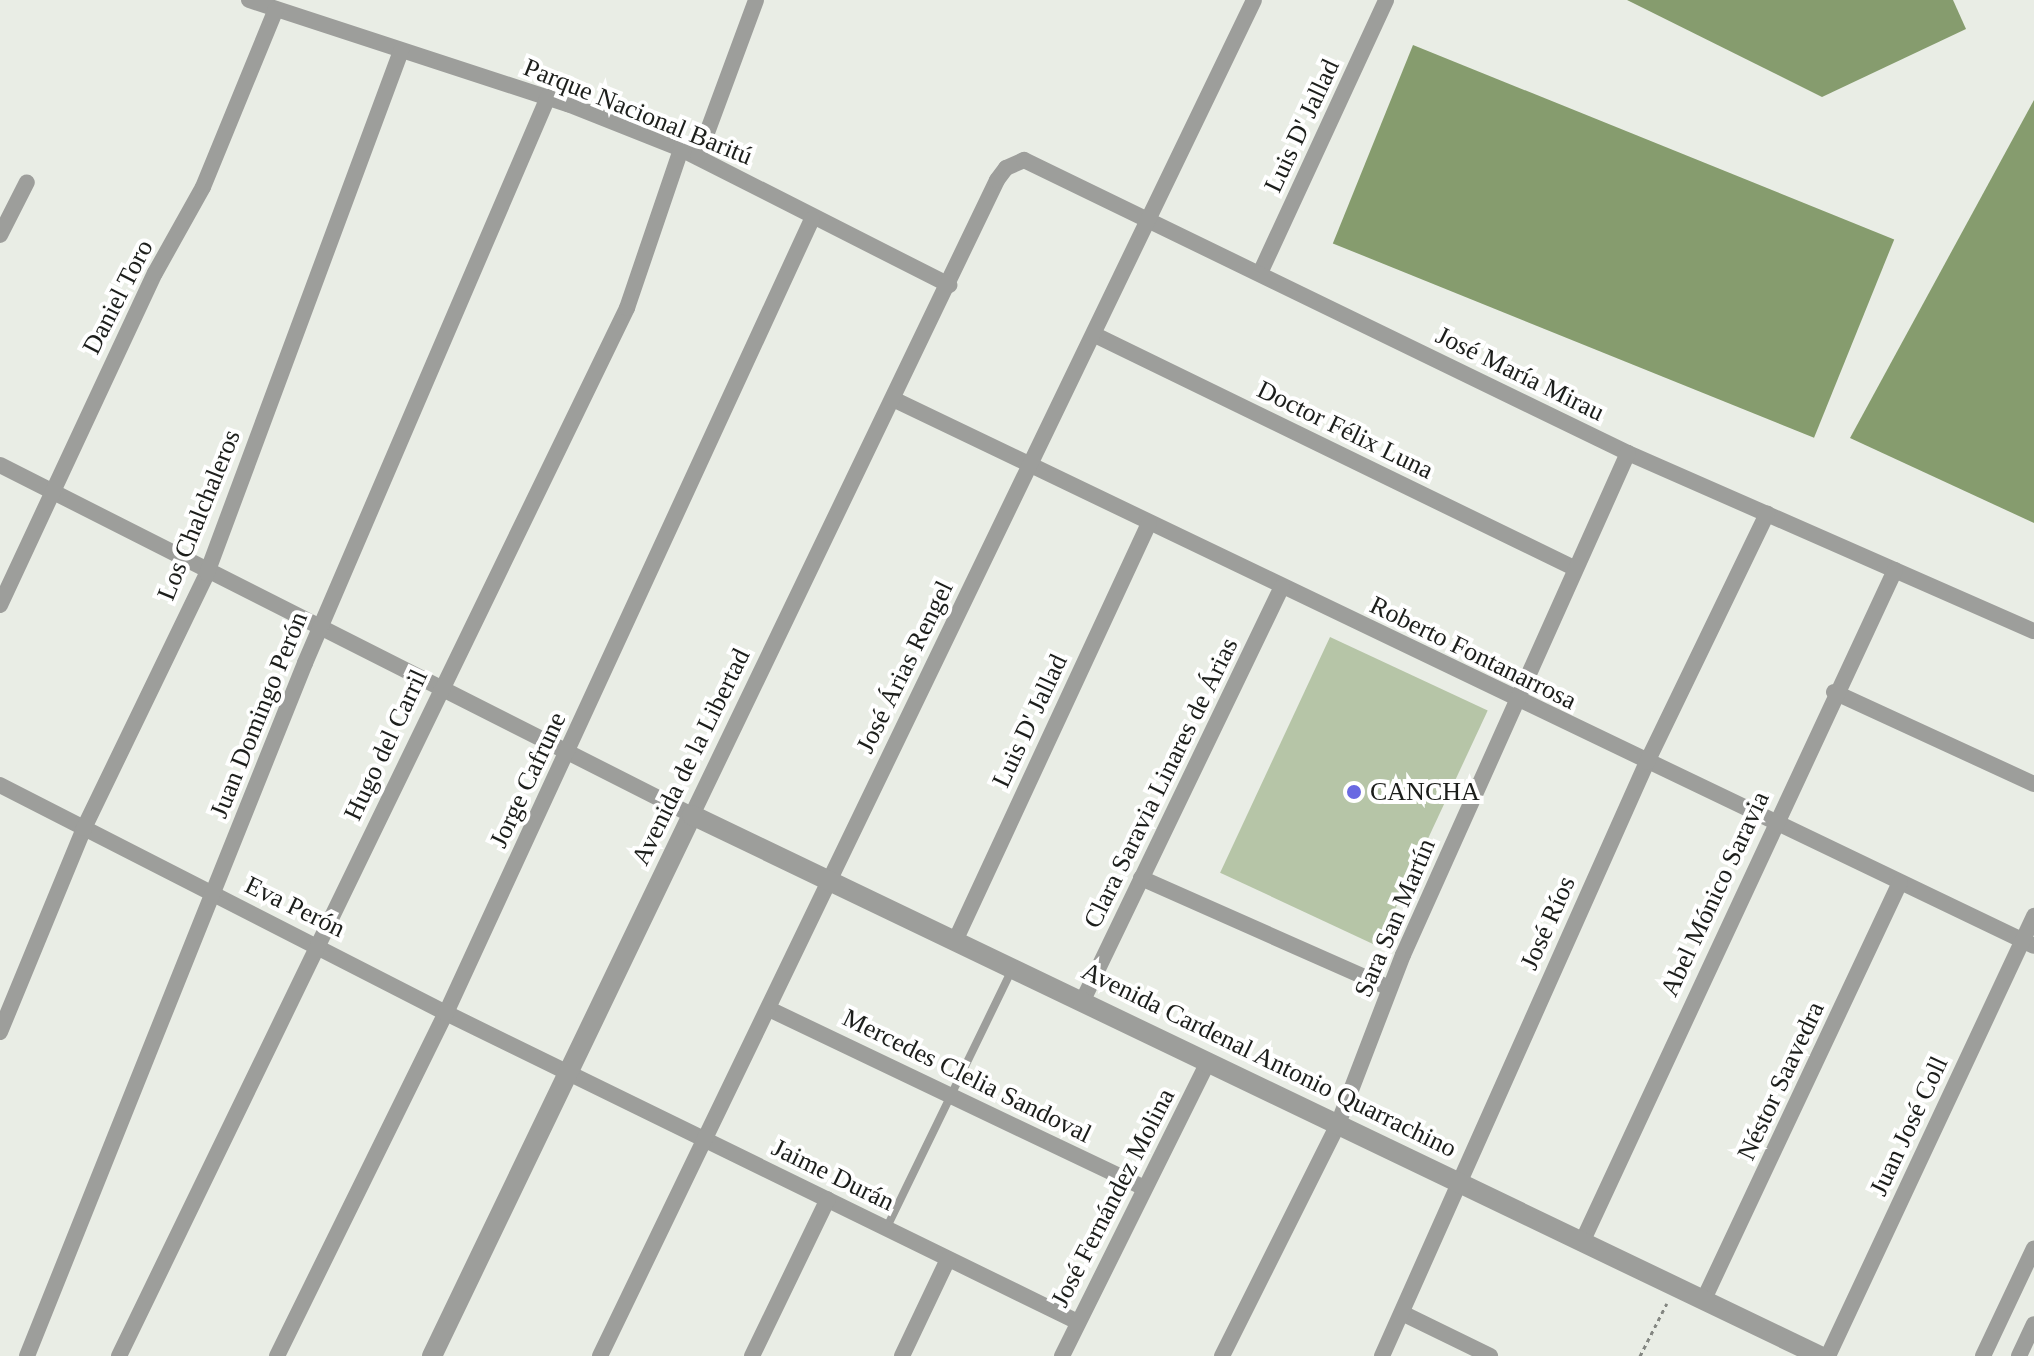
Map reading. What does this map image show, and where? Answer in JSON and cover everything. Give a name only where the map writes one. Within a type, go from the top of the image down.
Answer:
[{"type":"street","name":"Parque Nacional Baritú","points":[[249,0],[548,97],[681,149],[812,219],[949,285]]},
{"type":"street","points":[[698,157],[756,0]]},
{"type":"street","name":"José Árias Rengel","points":[[600,1356],[1254,0]]},
{"type":"street","name":"Luis D' Jallad","points":[[1261,271],[1386,0]]},
{"type":"street","name":"Daniel Toro","points":[[0,605],[50,489],[203,187],[276,9]]},
{"type":"street","name":"Los Chalchaleros","points":[[0,1032],[84,828],[207,573],[401,51]]},
{"type":"street","name":"Juan Domingo Perón","points":[[27,1356],[318,631],[548,97]]},
{"type":"street","name":"Hugo del Carril","points":[[119,1356],[439,688],[627,308],[681,149]]},
{"type":"street","name":"José María Mirau","points":[[997,180],[1006,168],[1024,160],[1151,217],[1628,453],[2034,631]]},
{"type":"street","name":"Avenida de la Libertad","points":[[432,1356],[997,180]]},
{"type":"street","points":[[0,235],[27,182]]},
{"type":"street","name":"Jorge Cafrune","points":[[277,1356],[446,1013],[812,219]]},
{"type":"street","name":"Doctor Félix Luna","points":[[1095,335],[1574,568]]},
{"type":"street","name":"Roberto Fontanarrosa","points":[[893,399],[1027,467],[2028,943]]},
{"type":"street","name":"Sara San Martín","points":[[1222,1356],[1338,1124],[1389,988],[1628,453]]},
{"type":"street","points":[[0,465],[318,631],[692,815]]},
{"type":"street","name":"José Ríos","points":[[1382,1356],[1463,1181],[1647,762],[1767,514]]},
{"type":"street","name":"Luis D' Jallad","points":[[956,939],[1149,524]]},
{"type":"street","name":"Abel Mónico Saravia","points":[[1583,1240],[1834,692],[1895,570]]},
{"type":"street","name":"Clara Saravia Linares de Árias","points":[[1083,1000],[1282,587]]},
{"type":"street","points":[[1834,692],[2034,784]]},
{"type":"street","name":"Eva Perón","points":[[0,785],[568,1072]]},
{"type":"street","name":"Avenida Cardenal Antonio Quarrachino","points":[[692,815],[1463,1181],[1820,1356]]},
{"type":"street","points":[[1141,878],[1389,988]]},
{"type":"street","name":"Néstor Saavedra","points":[[1704,1299],[1900,883]]},
{"type":"street","name":"Juan José Coll","points":[[1828,1356],[2028,943],[2034,916]]},
{"type":"street","name":"Mercedes Clelia Sandoval","points":[[769,1009],[1144,1188]]},
{"type":"street","name":"José Fernández Molina","points":[[1062,1356],[1208,1062]]},
{"type":"street","name":"Jaime Durán","points":[[568,1072],[1078,1322]]},
{"type":"street","points":[[752,1356],[828,1199]]},
{"type":"street","points":[[1983,1356],[2034,1248]]},
{"type":"street","points":[[902,1356],[948,1259]]},
{"type":"street","points":[[1402,1313],[1490,1356]]},
{"type":"street","points":[[2019,1356],[2034,1324]]},
{"type":"lane","points":[[887,1227],[1013,966]]},
{"type":"path","points":[[1640,1356],[1675,1285]]},
{"type":"shaded area","points":[[1627,0],[1953,0],[1966,29],[1822,97]]},
{"type":"shaded area","points":[[1413,45],[1894,239],[1814,438],[1333,243]]},
{"type":"shaded area","points":[[2034,100],[2034,523],[1850,438]]},
{"type":"shaded area","name":"CANCHA","points":[[1330,637],[1488,711],[1378,946],[1220,873]]},
{"type":"place","name":"CANCHA","points":[[1354,792]]}]
